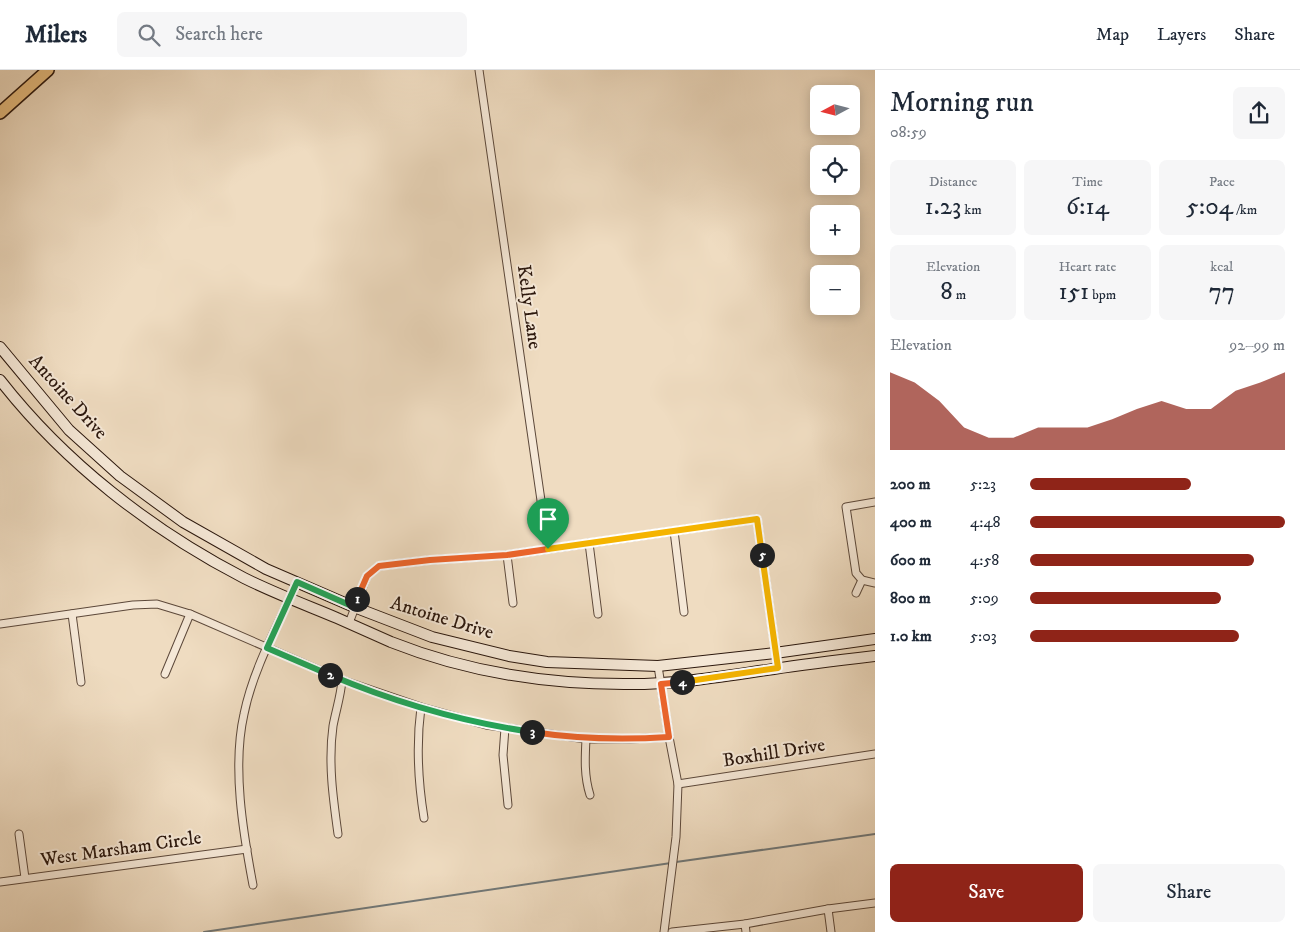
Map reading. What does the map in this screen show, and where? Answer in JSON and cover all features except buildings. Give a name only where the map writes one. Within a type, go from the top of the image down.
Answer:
[{"type":"main road","points":[[0,113],[48,70]]},
{"type":"main road","name":"Antoine Drive","points":[[0,347],[69,430],[120,476],[183,522],[266,569],[354,607],[432,637],[509,656],[547,662],[658,666],[775,653],[875,639]]},
{"type":"main road","name":"Antoine Drive","points":[[0,380],[31,418],[76,462],[128,505],[221,565],[290,598],[391,642],[420,652],[505,673],[544,680],[661,684],[875,656]]},
{"type":"main road","points":[[505,673],[509,656]]},
{"type":"street","name":"Kelly Lane","points":[[479,70],[548,549]]},
{"type":"street","points":[[875,502],[846,507],[856,573],[862,580],[875,583]]},
{"type":"street","points":[[349,623],[367,576],[379,566],[430,560],[507,555],[757,519],[778,668]]},
{"type":"street","points":[[674,531],[684,612]]},
{"type":"street","points":[[589,543],[598,614]]},
{"type":"street","points":[[507,555],[513,603]]},
{"type":"street","points":[[856,593],[862,580]]},
{"type":"street","points":[[253,885],[247,849],[239,768],[241,732],[248,696],[297,582]]},
{"type":"street","points":[[0,624],[133,605],[157,604],[190,614],[342,680],[421,707],[486,725],[586,739],[669,737]]},
{"type":"street","points":[[72,614],[81,682]]},
{"type":"street","points":[[165,674],[190,614]]},
{"type":"street","points":[[658,666],[678,784],[676,837],[664,932]]},
{"type":"street","points":[[338,834],[333,800],[331,752],[333,727],[342,680]]},
{"type":"street","points":[[421,707],[418,768],[424,818]]},
{"type":"street","points":[[505,728],[503,755],[508,805]]},
{"type":"street","points":[[586,739],[585,775],[590,795]]},
{"type":"street","name":"Boxhill Drive","points":[[678,784],[875,754]]},
{"type":"street","points":[[19,834],[25,878]]},
{"type":"street","name":"West Marsham Circle","points":[[0,882],[247,849]]},
{"type":"street","points":[[672,932],[745,924],[828,909],[875,903]]},
{"type":"street","points":[[828,909],[831,932]]},
{"type":"street","points":[[745,924],[746,932]]},
{"type":"waterway","points":[[676,862],[875,834]]},
{"type":"waterway","points":[[204,932],[671,863]]},
{"type":"route","points":[[757,519],[778,668],[703,680],[661,684],[669,737],[586,739],[486,725],[421,707],[342,680],[267,648],[297,582],[354,607],[367,576],[379,566],[430,560],[507,555],[548,549],[757,519]]}]
